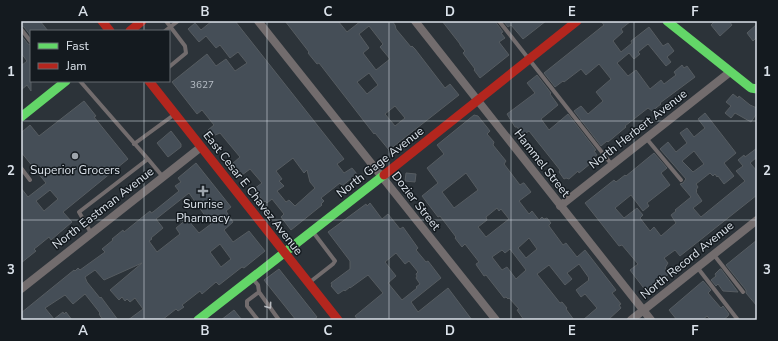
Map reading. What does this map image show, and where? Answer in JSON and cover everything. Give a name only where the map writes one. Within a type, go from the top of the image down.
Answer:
[{"type":"street","points":[[102,21],[109,30]]},
{"type":"street","points":[[131,30],[142,21]]},
{"type":"street","name":"Dozier Street","points":[[258,21],[496,320]]},
{"type":"street","name":"Hammel Street","points":[[415,21],[651,320]]},
{"type":"street","name":"North Gage Avenue","points":[[198,320],[577,21]]},
{"type":"street","points":[[666,21],[751,88],[757,89]]},
{"type":"street","name":"North Herbert Avenue","points":[[560,206],[730,72]]},
{"type":"street","points":[[21,117],[64,82]]},
{"type":"street","name":"East Cesar E Chavez Avenue","points":[[151,82],[338,320]]},
{"type":"street","name":"North Eastman Avenue","points":[[21,289],[201,147]]},
{"type":"street","name":"North Record Avenue","points":[[631,320],[757,220]]},
{"type":"lane","points":[[166,21],[185,46],[186,53],[171,65]]},
{"type":"lane","points":[[166,30],[178,21]]},
{"type":"lane","points":[[499,21],[612,165]]},
{"type":"lane","points":[[21,29],[30,41]]},
{"type":"lane","points":[[81,82],[163,177]]},
{"type":"lane","points":[[134,144],[175,114]]},
{"type":"lane","points":[[646,138],[681,180]]},
{"type":"lane","points":[[91,233],[79,212],[148,160]]},
{"type":"lane","points":[[21,168],[30,180]]},
{"type":"lane","points":[[309,284],[333,264],[335,260],[312,231]]},
{"type":"lane","points":[[714,254],[743,292]]},
{"type":"lane","points":[[697,267],[738,320]]},
{"type":"lane","points":[[251,278],[258,285],[259,292],[279,320]]},
{"type":"lane","points":[[258,320],[247,306],[247,301],[259,292]]},
{"type":"building","points":[[21,21],[40,21],[47,30],[30,30],[30,35],[24,27],[21,26]]},
{"type":"building","points":[[212,21],[235,21],[344,159],[337,164],[344,173],[352,168],[357,174],[342,186],[340,183],[321,198],[324,201],[321,204],[322,205],[291,230],[281,217],[284,214],[272,199],[267,203],[265,201],[264,202],[254,189],[262,183],[250,169],[242,175],[232,164],[240,157],[220,133],[213,136],[208,130],[214,125],[202,110],[197,114],[172,82],[207,54],[216,66],[226,59],[235,71],[247,63],[238,52],[230,58],[220,45],[216,48],[206,36],[199,42],[188,29],[195,23],[201,30]],"holes":[[[293,158],[304,173],[307,170],[310,182],[315,188],[295,206],[289,200],[286,202],[277,191],[284,186],[279,181],[282,179],[276,171]]]},
{"type":"building","points":[[285,21],[338,21],[347,32],[361,21],[392,21],[396,29],[411,47],[412,46],[415,49],[445,88],[450,84],[459,95],[389,150],[375,133],[374,134],[319,63],[317,64],[308,53],[309,52]],"holes":[[[369,26],[383,44],[380,47],[390,59],[376,70],[363,53],[369,48],[359,34]],[[369,73],[378,85],[367,94],[357,82]],[[395,106],[405,118],[395,126],[385,114]]]},
{"type":"building","points":[[442,21],[495,21],[503,32],[501,33],[505,38],[499,42],[509,55],[480,78],[463,53],[465,51]]},
{"type":"building","points":[[546,21],[523,39],[511,25],[508,27],[504,22]]},
{"type":"building","points":[[601,21],[631,21],[621,29],[623,32],[613,41],[621,52],[632,43],[631,41],[649,27],[663,46],[668,43],[674,51],[667,57],[671,62],[666,66],[648,44],[638,52],[640,54],[634,59],[629,53],[617,63],[628,76],[636,70],[650,89],[661,80],[664,84],[676,75],[674,72],[682,65],[684,68],[687,66],[695,77],[660,103],[661,104],[652,111],[648,108],[608,142],[607,141],[601,146],[574,111],[581,106],[588,114],[603,101],[596,92],[611,79],[599,64],[586,75],[581,69],[555,87],[544,73],[604,25]]},
{"type":"building","points":[[715,21],[729,21],[732,25],[720,36],[711,25]]},
{"type":"building","points":[[757,24],[757,37],[753,41],[747,33]]},
{"type":"building","points":[[21,35],[30,45],[31,91],[27,85],[21,90],[21,66],[27,61],[21,53]]},
{"type":"building","points":[[537,75],[558,105],[541,119],[549,130],[568,114],[596,150],[594,151],[597,155],[594,157],[596,159],[569,179],[564,179],[559,172],[560,170],[529,131],[523,135],[517,127],[515,127],[507,114],[535,93],[527,83]]},
{"type":"building","points":[[733,94],[738,98],[739,96],[750,105],[757,108],[757,113],[751,122],[735,113],[731,118],[725,113],[731,106],[726,102]]},
{"type":"building","name":"Superior Grocers","points":[[84,101],[96,116],[94,117],[128,159],[63,212],[72,222],[51,240],[49,237],[34,249],[36,251],[21,263],[21,188],[28,197],[46,183],[21,152],[21,133],[30,125],[39,136]],"holes":[[[50,190],[58,199],[44,211],[36,201]]]},
{"type":"building","points":[[705,113],[736,153],[724,163],[734,176],[724,184],[718,176],[717,177],[715,174],[713,176],[710,173],[696,184],[698,187],[696,192],[702,201],[693,208],[701,217],[745,181],[736,171],[743,166],[738,160],[744,155],[745,157],[757,148],[757,157],[750,163],[757,171],[757,195],[680,256],[675,250],[664,258],[668,263],[665,268],[669,274],[646,291],[630,270],[638,264],[622,245],[619,246],[585,203],[614,180],[616,182],[625,175],[626,176],[654,153],[667,168],[661,173],[670,185],[647,203],[649,206],[643,211],[631,195],[615,208],[624,218],[637,208],[643,215],[640,218],[650,231],[654,227],[661,236],[676,223],[671,215],[691,197],[680,184],[686,179],[660,149],[668,142],[676,152],[687,143],[680,133],[687,128],[694,137],[705,128],[698,119]],"holes":[[[694,151],[704,164],[693,172],[682,161]]]},
{"type":"building","points":[[474,115],[478,116],[490,131],[487,134],[494,142],[493,145],[506,161],[504,164],[520,185],[524,183],[531,192],[519,201],[529,214],[532,211],[539,220],[542,217],[544,219],[547,218],[551,223],[549,226],[563,245],[566,243],[577,257],[585,250],[616,290],[612,293],[621,304],[619,305],[621,308],[608,320],[583,320],[597,308],[585,294],[581,297],[576,290],[589,280],[589,278],[579,264],[567,273],[572,279],[565,285],[549,265],[537,274],[560,303],[562,302],[567,308],[566,309],[574,320],[524,320],[517,310],[519,309],[509,298],[504,298],[486,275],[484,276],[476,264],[479,262],[465,244],[462,247],[440,216],[438,217],[422,196],[438,183],[427,168],[444,154],[437,145]],"holes":[[[466,173],[478,190],[454,208],[442,192]],[[497,208],[499,211],[501,209],[509,219],[486,237],[478,227],[487,220],[486,217]],[[529,238],[537,249],[526,258],[518,248]],[[510,249],[526,270],[516,279],[507,267],[502,270],[492,257],[502,250],[505,253]]]},
{"type":"building","points":[[171,131],[181,144],[181,147],[168,157],[157,143]]},
{"type":"building","points":[[196,163],[231,207],[226,211],[233,222],[224,230],[233,242],[249,231],[265,251],[219,285],[216,282],[202,294],[200,291],[182,305],[184,307],[178,311],[176,309],[162,320],[128,320],[143,309],[135,298],[130,302],[127,299],[125,301],[122,297],[119,300],[110,290],[142,263],[104,280],[95,270],[85,277],[87,282],[100,298],[101,297],[118,320],[103,320],[99,314],[100,313],[85,294],[73,304],[65,295],[45,308],[54,319],[63,312],[64,314],[66,312],[72,320],[21,320],[21,313],[74,270],[75,271],[78,268],[80,270],[105,252],[102,249],[123,230],[124,232],[150,211],[151,213],[153,212],[179,191],[175,186],[181,182],[178,178]],"holes":[[[189,193],[211,224],[199,233],[187,219],[176,228],[180,234],[157,252],[149,241],[163,228],[156,219]],[[220,244],[231,259],[221,267],[210,252]]]},
{"type":"building","points":[[406,173],[416,174],[415,182],[405,181]]},
{"type":"building","points":[[370,203],[382,219],[388,214],[400,229],[403,227],[418,248],[416,250],[426,262],[428,261],[441,278],[411,302],[418,312],[448,288],[472,320],[358,320],[355,316],[383,293],[368,275],[350,288],[338,294],[331,286],[331,283],[350,269],[350,261],[328,232],[366,204],[367,206]],"holes":[[[396,253],[405,264],[409,261],[418,272],[416,274],[416,278],[420,284],[402,300],[388,283],[396,276],[385,262]]]},
{"type":"building","points":[[757,240],[757,306],[726,265]]},
{"type":"building","points":[[279,269],[317,317],[313,320],[296,320],[264,280]]},
{"type":"building","points":[[720,269],[738,292],[723,291],[718,284],[716,286],[711,280],[716,276],[715,274]]},
{"type":"building","points":[[703,281],[711,290],[708,293],[721,308],[723,306],[729,314],[728,316],[723,320],[711,320],[707,316],[702,320],[677,320],[669,310]]},
{"type":"building","points":[[234,310],[242,320],[221,320]]},
{"type":"traffic: fast","points":[[667,21],[751,88],[757,89]]},
{"type":"traffic: fast","points":[[21,117],[65,82]]},
{"type":"traffic: fast","points":[[198,320],[384,175]]},
{"type":"traffic: jam","points":[[102,21],[109,30]]},
{"type":"traffic: jam","points":[[131,30],[142,21]]},
{"type":"traffic: jam","points":[[384,175],[577,21]]},
{"type":"traffic: jam","points":[[150,82],[338,320]]},
{"type":"place","name":"Superior Grocers","points":[[75,156]]},
{"type":"place","name":"Sunrise Pharmacy","points":[[203,191]]}]
